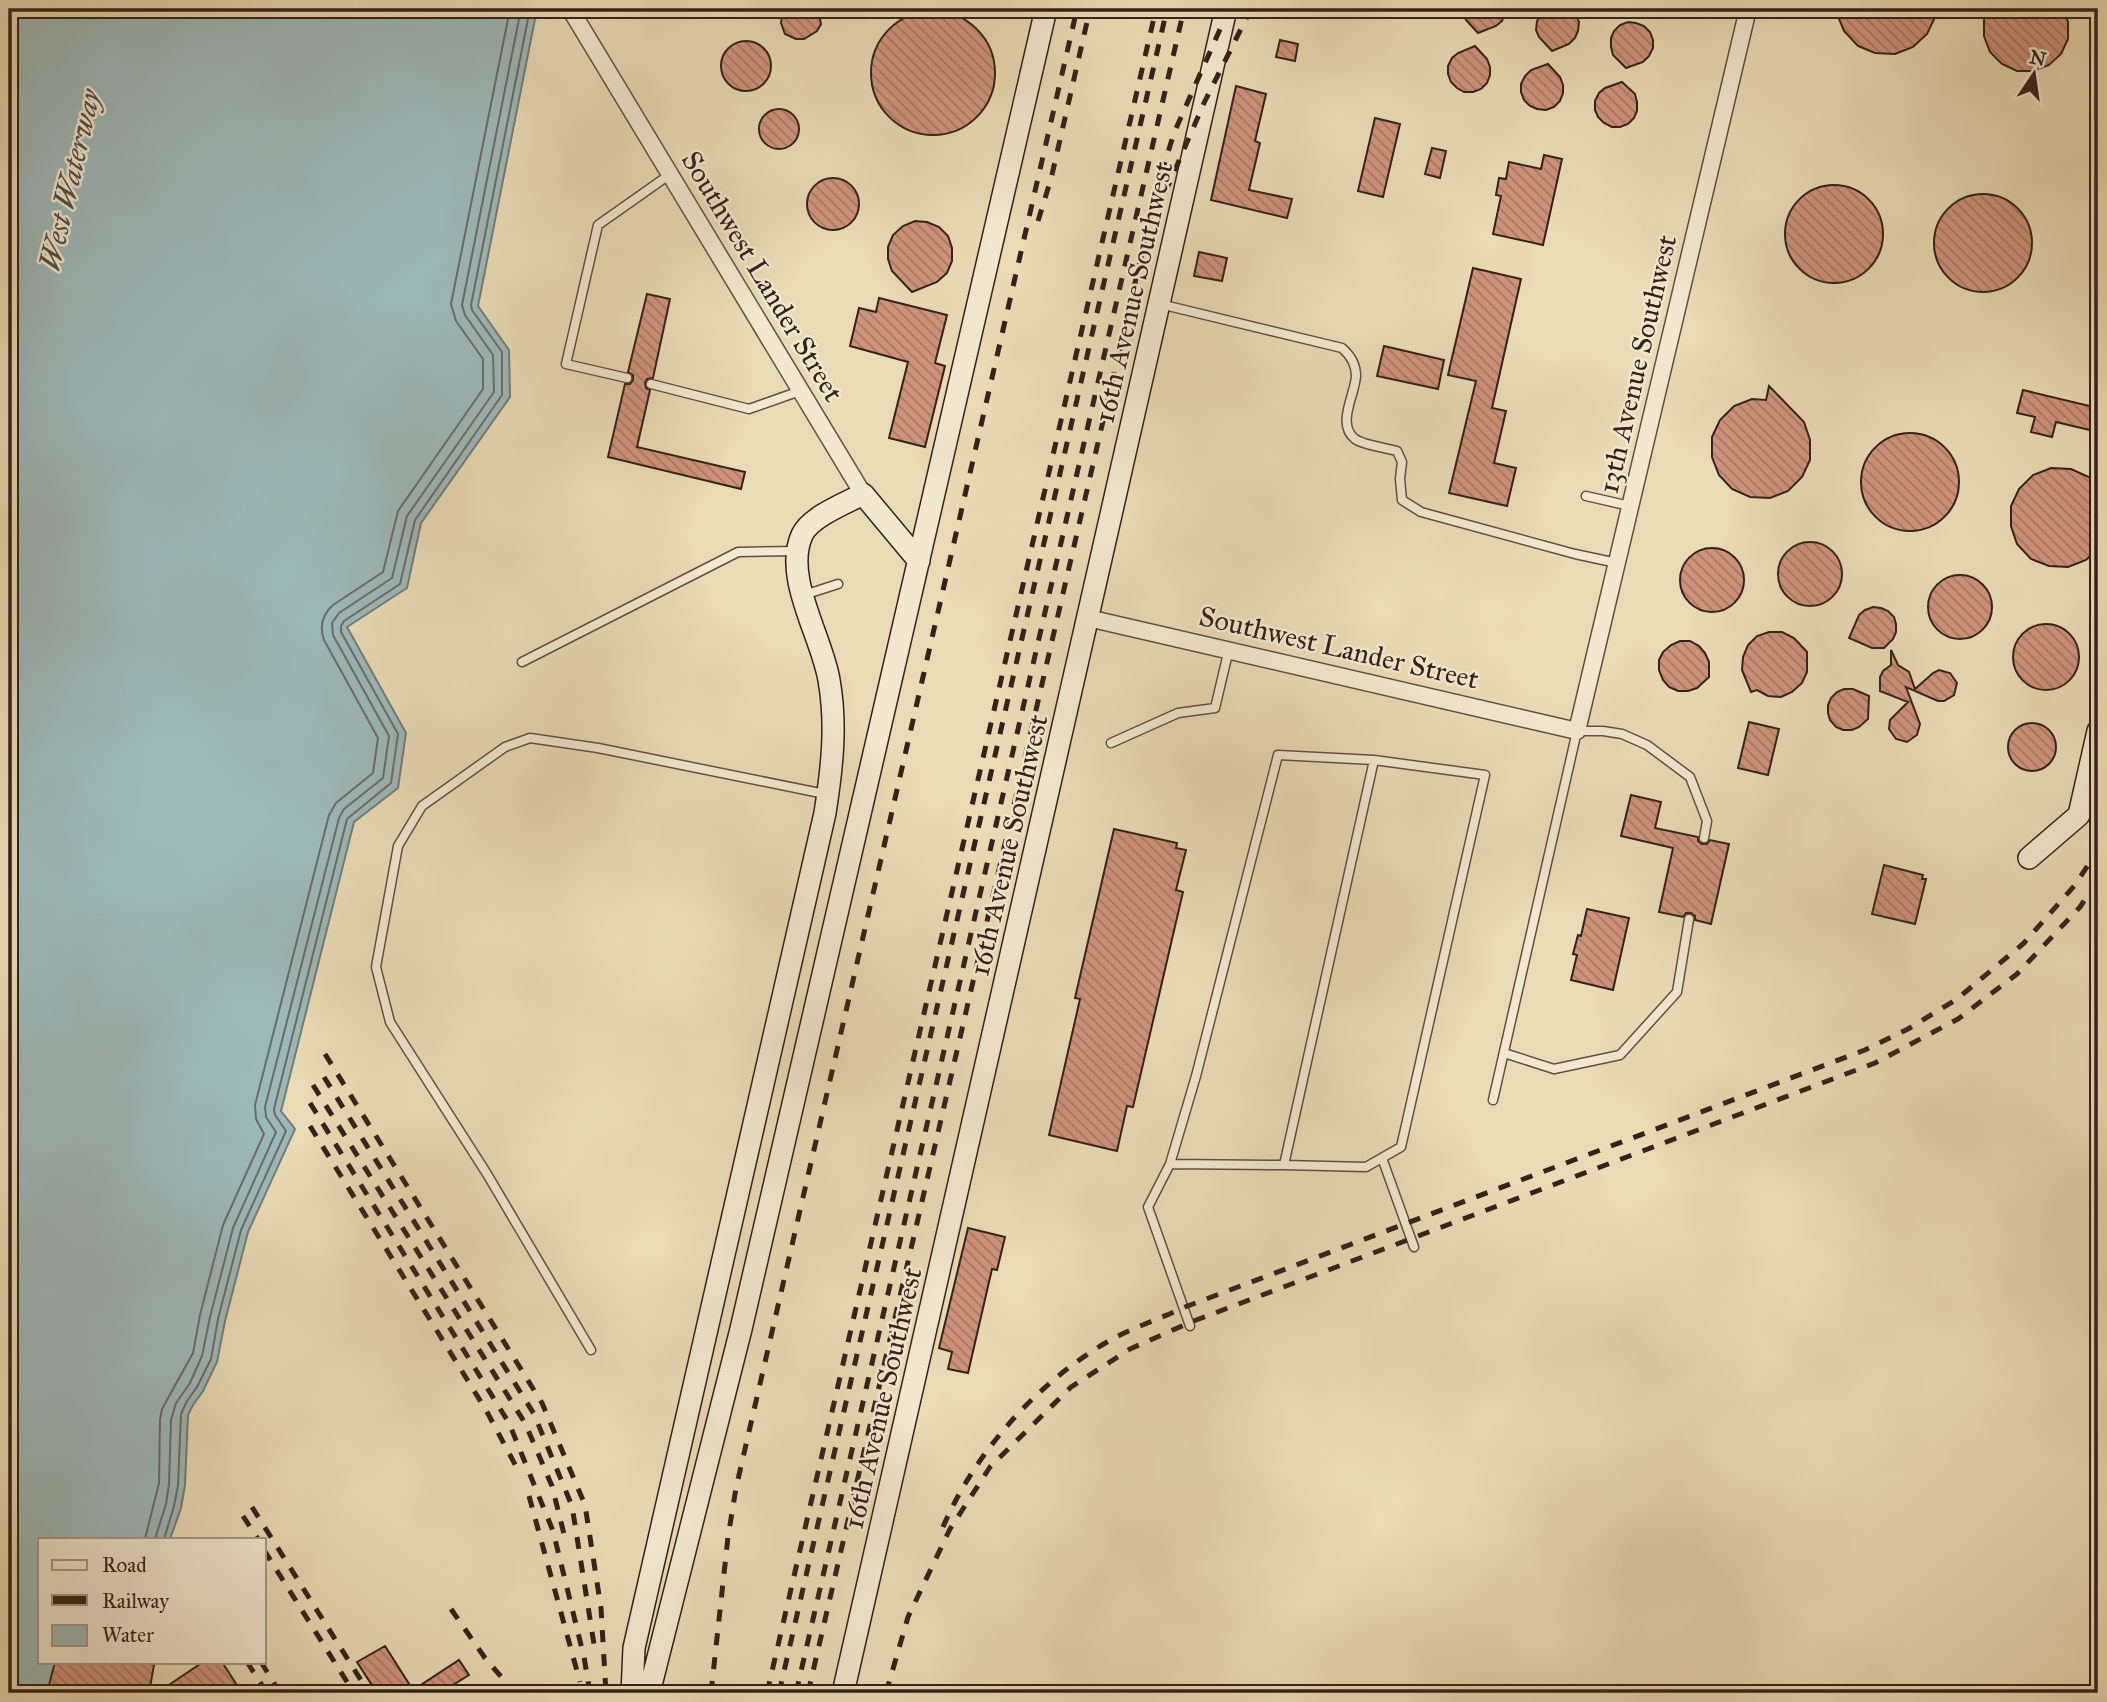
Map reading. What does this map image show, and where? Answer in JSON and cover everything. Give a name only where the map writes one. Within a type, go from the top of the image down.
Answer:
[{"type":"street","points":[[649,1693],[741,1329],[1046,9]]},
{"type":"street","name":"16th Avenue Southwest","points":[[843,1693],[1226,9]]},
{"type":"street","name":"13th Avenue Southwest","points":[[1577,731],[1748,9]]},
{"type":"street","name":"Southwest Lander Street","points":[[572,12],[863,494],[919,561]]},
{"type":"street","points":[[632,1693],[634,1648],[828,794],[835,722],[829,677],[797,577],[797,551],[803,532],[815,520],[863,494]]},
{"type":"street","name":"Southwest Lander Street","points":[[1088,618],[1577,731]]},
{"type":"street","points":[[2029,858],[2079,815],[2098,731]]},
{"type":"lane","points":[[627,378],[566,365],[598,225],[669,175]]},
{"type":"lane","points":[[1159,304],[1342,348],[1351,357],[1356,375],[1348,409],[1348,430],[1356,440],[1397,451],[1402,462],[1402,500],[1421,512],[1617,563]]},
{"type":"lane","points":[[651,384],[749,409],[800,391]]},
{"type":"lane","points":[[1586,496],[1630,506]]},
{"type":"lane","points":[[522,663],[738,552],[797,551]]},
{"type":"lane","points":[[803,595],[838,584]]},
{"type":"lane","points":[[1111,743],[1178,713],[1215,708],[1229,649]]},
{"type":"lane","points":[[1493,1100],[1577,731],[1622,734],[1647,745],[1690,777],[1707,821],[1704,838]]},
{"type":"lane","points":[[591,1350],[487,1174],[390,1022],[376,967],[398,846],[422,806],[505,747],[530,738],[598,748],[807,792],[828,794]]},
{"type":"lane","points":[[1170,1164],[1366,1167],[1401,1147],[1485,775],[1374,760],[1278,755],[1196,1076],[1170,1164],[1147,1207],[1190,1326]]},
{"type":"lane","points":[[1284,1165],[1374,760]]},
{"type":"lane","points":[[1504,1054],[1554,1069],[1620,1055],[1677,992],[1689,919]]},
{"type":"lane","points":[[1382,1158],[1414,1247]]},
{"type":"water","name":"West Waterway","points":[[9,9],[537,9],[478,306],[509,350],[510,397],[421,523],[407,588],[347,627],[406,733],[398,788],[354,822],[281,1111],[295,1129],[248,1232],[217,1362],[188,1415],[185,1485],[181,1508],[170,1538],[38,1538],[38,1664],[121,1664],[98,1693],[9,1693]]},
{"type":"building","points":[[783,9],[818,9],[821,24],[817,31],[804,39],[796,39],[785,34],[781,23]]},
{"type":"building","points":[[1462,9],[1507,9],[1502,21],[1496,26],[1478,33],[1466,20]]},
{"type":"building","points":[[1545,9],[1570,9],[1579,22],[1575,38],[1569,44],[1552,51],[1536,30],[1537,21]]},
{"type":"building","points":[[1835,9],[1939,9],[1927,34],[1913,47],[1895,54],[1875,53],[1858,46],[1844,31]]},
{"type":"building","points":[[1989,9],[2063,9],[2068,22],[2068,39],[2061,54],[2049,65],[2033,71],[2017,71],[2002,64],[1990,52],[1984,36],[1984,19]]},
{"type":"building","points":[[933,11],[957,16],[977,29],[990,49],[995,73],[990,97],[977,117],[957,130],[933,135],[909,130],[889,117],[876,97],[871,73],[876,49],[889,29],[909,16]]},
{"type":"building","points":[[1628,22],[1644,26],[1650,32],[1653,48],[1643,62],[1626,68],[1613,55],[1611,38],[1620,25]]},
{"type":"building","points":[[1280,40],[1298,44],[1295,61],[1276,57]]},
{"type":"building","points":[[746,41],[764,48],[771,66],[764,84],[746,91],[728,84],[721,66],[728,48]]},
{"type":"building","points":[[1475,46],[1487,59],[1490,75],[1481,89],[1464,92],[1451,82],[1448,66],[1458,53]]},
{"type":"building","points":[[1548,64],[1560,77],[1563,93],[1554,107],[1537,109],[1524,100],[1521,84],[1531,70]]},
{"type":"building","points":[[1622,82],[1635,94],[1637,111],[1628,124],[1612,127],[1598,117],[1595,101],[1605,88]]},
{"type":"building","points":[[1236,86],[1266,94],[1255,141],[1260,143],[1249,190],[1292,199],[1287,218],[1211,200]]},
{"type":"building","points":[[779,109],[787,110],[793,115],[798,121],[798,137],[793,143],[787,148],[779,149],[771,148],[765,143],[760,137],[759,129],[760,121],[765,115],[771,110]]},
{"type":"building","points":[[1375,118],[1400,124],[1383,197],[1358,191]]},
{"type":"building","points":[[1432,148],[1446,151],[1440,178],[1425,174]]},
{"type":"building","points":[[1544,155],[1562,159],[1543,245],[1493,234],[1501,196],[1496,195],[1499,178],[1506,179],[1509,162],[1541,169]]},
{"type":"building","points":[[833,178],[843,180],[851,186],[857,194],[857,214],[851,222],[843,228],[833,230],[823,228],[815,222],[809,214],[807,204],[809,194],[815,186],[823,180]]},
{"type":"building","points":[[1834,185],[1853,188],[1869,199],[1880,215],[1883,234],[1880,253],[1869,269],[1853,280],[1834,283],[1815,280],[1799,269],[1788,253],[1785,234],[1788,215],[1799,199],[1815,188]]},
{"type":"building","points":[[1983,194],[2002,197],[2018,208],[2029,224],[2032,243],[2029,262],[2018,278],[2002,289],[1983,292],[1964,289],[1948,278],[1937,262],[1934,243],[1937,224],[1948,208],[1964,197]]},
{"type":"building","points":[[915,221],[939,227],[948,236],[952,261],[947,273],[937,282],[912,292],[892,271],[888,247],[893,235],[903,226]]},
{"type":"building","points":[[1199,252],[1227,258],[1222,281],[1194,276]]},
{"type":"building","points":[[1473,268],[1521,279],[1492,408],[1506,411],[1494,463],[1516,468],[1507,506],[1449,493],[1476,381],[1448,375]]},
{"type":"building","points":[[647,294],[670,299],[653,378],[647,379],[645,383],[650,390],[637,447],[745,472],[741,489],[608,457],[625,384],[630,384],[633,380],[633,375],[628,372]]},
{"type":"building","points":[[879,298],[947,315],[935,363],[945,366],[925,447],[889,438],[908,362],[850,346],[859,308],[876,312]]},
{"type":"building","points":[[1384,346],[1444,360],[1438,389],[1377,376]]},
{"type":"building","points":[[1769,386],[1804,422],[1810,440],[1810,460],[1802,477],[1788,491],[1770,498],[1750,497],[1732,489],[1719,475],[1712,457],[1712,437],[1720,420],[1734,406],[1752,399],[1766,400]]},
{"type":"building","points":[[2023,390],[2098,408],[2098,432],[2056,422],[2052,437],[2031,432],[2035,417],[2017,413]]},
{"type":"building","points":[[1910,433],[1929,436],[1945,447],[1956,463],[1959,482],[1956,501],[1945,517],[1929,528],[1910,531],[1891,528],[1875,517],[1864,501],[1861,482],[1864,463],[1875,447],[1891,436]]},
{"type":"building","points":[[2051,468],[2071,469],[2089,477],[2098,487],[2098,549],[2086,560],[2068,567],[2049,566],[2031,559],[2017,544],[2011,526],[2011,506],[2019,489],[2033,475]]},
{"type":"building","points":[[1804,542],[1816,542],[1833,551],[1840,562],[1840,586],[1833,597],[1816,606],[1804,606],[1792,601],[1783,592],[1778,580],[1778,568],[1783,556],[1792,547]]},
{"type":"building","points":[[1706,548],[1718,548],[1735,557],[1742,568],[1742,592],[1735,603],[1718,612],[1706,612],[1694,607],[1685,598],[1680,586],[1680,574],[1685,562],[1694,553]]},
{"type":"building","points":[[1954,575],[1966,575],[1983,584],[1990,595],[1990,619],[1983,630],[1966,639],[1954,639],[1942,634],[1933,625],[1928,613],[1928,601],[1933,589],[1942,580]]},
{"type":"building","points":[[1873,607],[1888,611],[1896,624],[1893,639],[1884,648],[1872,648],[1849,638],[1859,615]]},
{"type":"building","points":[[2046,624],[2069,634],[2079,657],[2069,680],[2046,690],[2023,680],[2013,657],[2023,634]]},
{"type":"building","points":[[1782,632],[1794,638],[1807,652],[1807,672],[1802,683],[1781,697],[1768,696],[1757,690],[1751,692],[1742,670],[1748,645],[1757,636]]},
{"type":"building","points":[[1680,641],[1690,641],[1699,646],[1709,662],[1709,677],[1697,688],[1688,691],[1669,687],[1659,670],[1659,660],[1663,652]]},
{"type":"building","points":[[1891,650],[1898,665],[1909,672],[1915,689],[1939,670],[1950,673],[1957,683],[1954,695],[1944,701],[1906,687],[1920,724],[1917,735],[1907,742],[1896,739],[1889,729],[1890,720],[1908,702],[1880,691],[1880,677],[1891,665]]},
{"type":"building","points":[[1844,689],[1853,689],[1869,696],[1868,719],[1852,730],[1836,727],[1828,713],[1831,698]]},
{"type":"building","points":[[1749,722],[1779,729],[1768,775],[1738,768]]},
{"type":"building","points":[[2032,723],[2041,724],[2049,730],[2055,738],[2055,756],[2049,764],[2041,770],[2032,771],[2023,770],[2015,764],[2009,756],[2008,747],[2009,738],[2015,730],[2023,724]]},
{"type":"building","points":[[1631,795],[1661,802],[1655,828],[1698,837],[1702,844],[1707,844],[1710,840],[1729,844],[1711,924],[1695,920],[1691,913],[1686,913],[1683,917],[1659,912],[1673,848],[1621,836]]},
{"type":"building","points":[[1114,829],[1177,843],[1176,848],[1186,850],[1176,890],[1183,892],[1133,1107],[1127,1106],[1117,1151],[1049,1135],[1080,999],[1075,998]]},
{"type":"building","points":[[1884,865],[1923,875],[1922,879],[1926,879],[1915,924],[1872,914]]},
{"type":"building","points":[[1587,909],[1629,918],[1613,990],[1571,980],[1577,955],[1573,954],[1578,935],[1581,936]]},
{"type":"building","points":[[968,1228],[1005,1237],[997,1270],[992,1269],[968,1373],[948,1369],[952,1352],[939,1348]]},
{"type":"building","points":[[385,1646],[413,1690],[459,1660],[469,1675],[440,1693],[377,1693],[357,1662]]},
{"type":"building","points":[[54,1664],[154,1665],[149,1693],[47,1693]]},
{"type":"building","points":[[200,1664],[223,1664],[242,1693],[157,1693]]},
{"type":"railway","points":[[711,1693],[736,1488],[1077,9]]},
{"type":"railway","points":[[1038,221],[1051,179],[1090,9]]},
{"type":"railway","points":[[767,1693],[1156,9]]},
{"type":"railway","points":[[779,1693],[1167,9]]},
{"type":"railway","points":[[796,1693],[1184,9]]},
{"type":"railway","points":[[808,1693],[1158,184],[1174,133],[1229,9]]},
{"type":"railway","points":[[1165,193],[1204,103],[1251,9]]},
{"type":"railway","points":[[943,1527],[972,1472],[1011,1422],[1056,1378],[1107,1342],[1185,1307],[1865,1050],[1908,1029],[1957,999],[2024,943],[2075,885],[2098,850]]},
{"type":"railway","points":[[886,1693],[908,1617],[950,1529],[990,1467],[1071,1387],[1130,1349],[1191,1322],[1875,1063],[1958,1019],[2017,974],[2080,907],[2098,880]]},
{"type":"railway","points":[[325,1054],[542,1403],[585,1505],[601,1608],[606,1693]]},
{"type":"railway","points":[[324,1077],[534,1414],[572,1506],[594,1644]]},
{"type":"railway","points":[[313,1085],[525,1423],[552,1486],[566,1542]]},
{"type":"railway","points":[[310,1103],[509,1423],[553,1531],[584,1657],[590,1693]]},
{"type":"railway","points":[[310,1126],[486,1410],[518,1470]]},
{"type":"railway","points":[[529,1496],[580,1682]]},
{"type":"railway","points":[[252,1507],[369,1693]]},
{"type":"railway","points":[[243,1516],[257,1538]]},
{"type":"railway","points":[[266,1553],[354,1693]]},
{"type":"railway","points":[[451,1609],[485,1658],[515,1693]]},
{"type":"railway","points":[[248,1664],[267,1693]]},
{"type":"railway","points":[[262,1664],[280,1693]]}]
